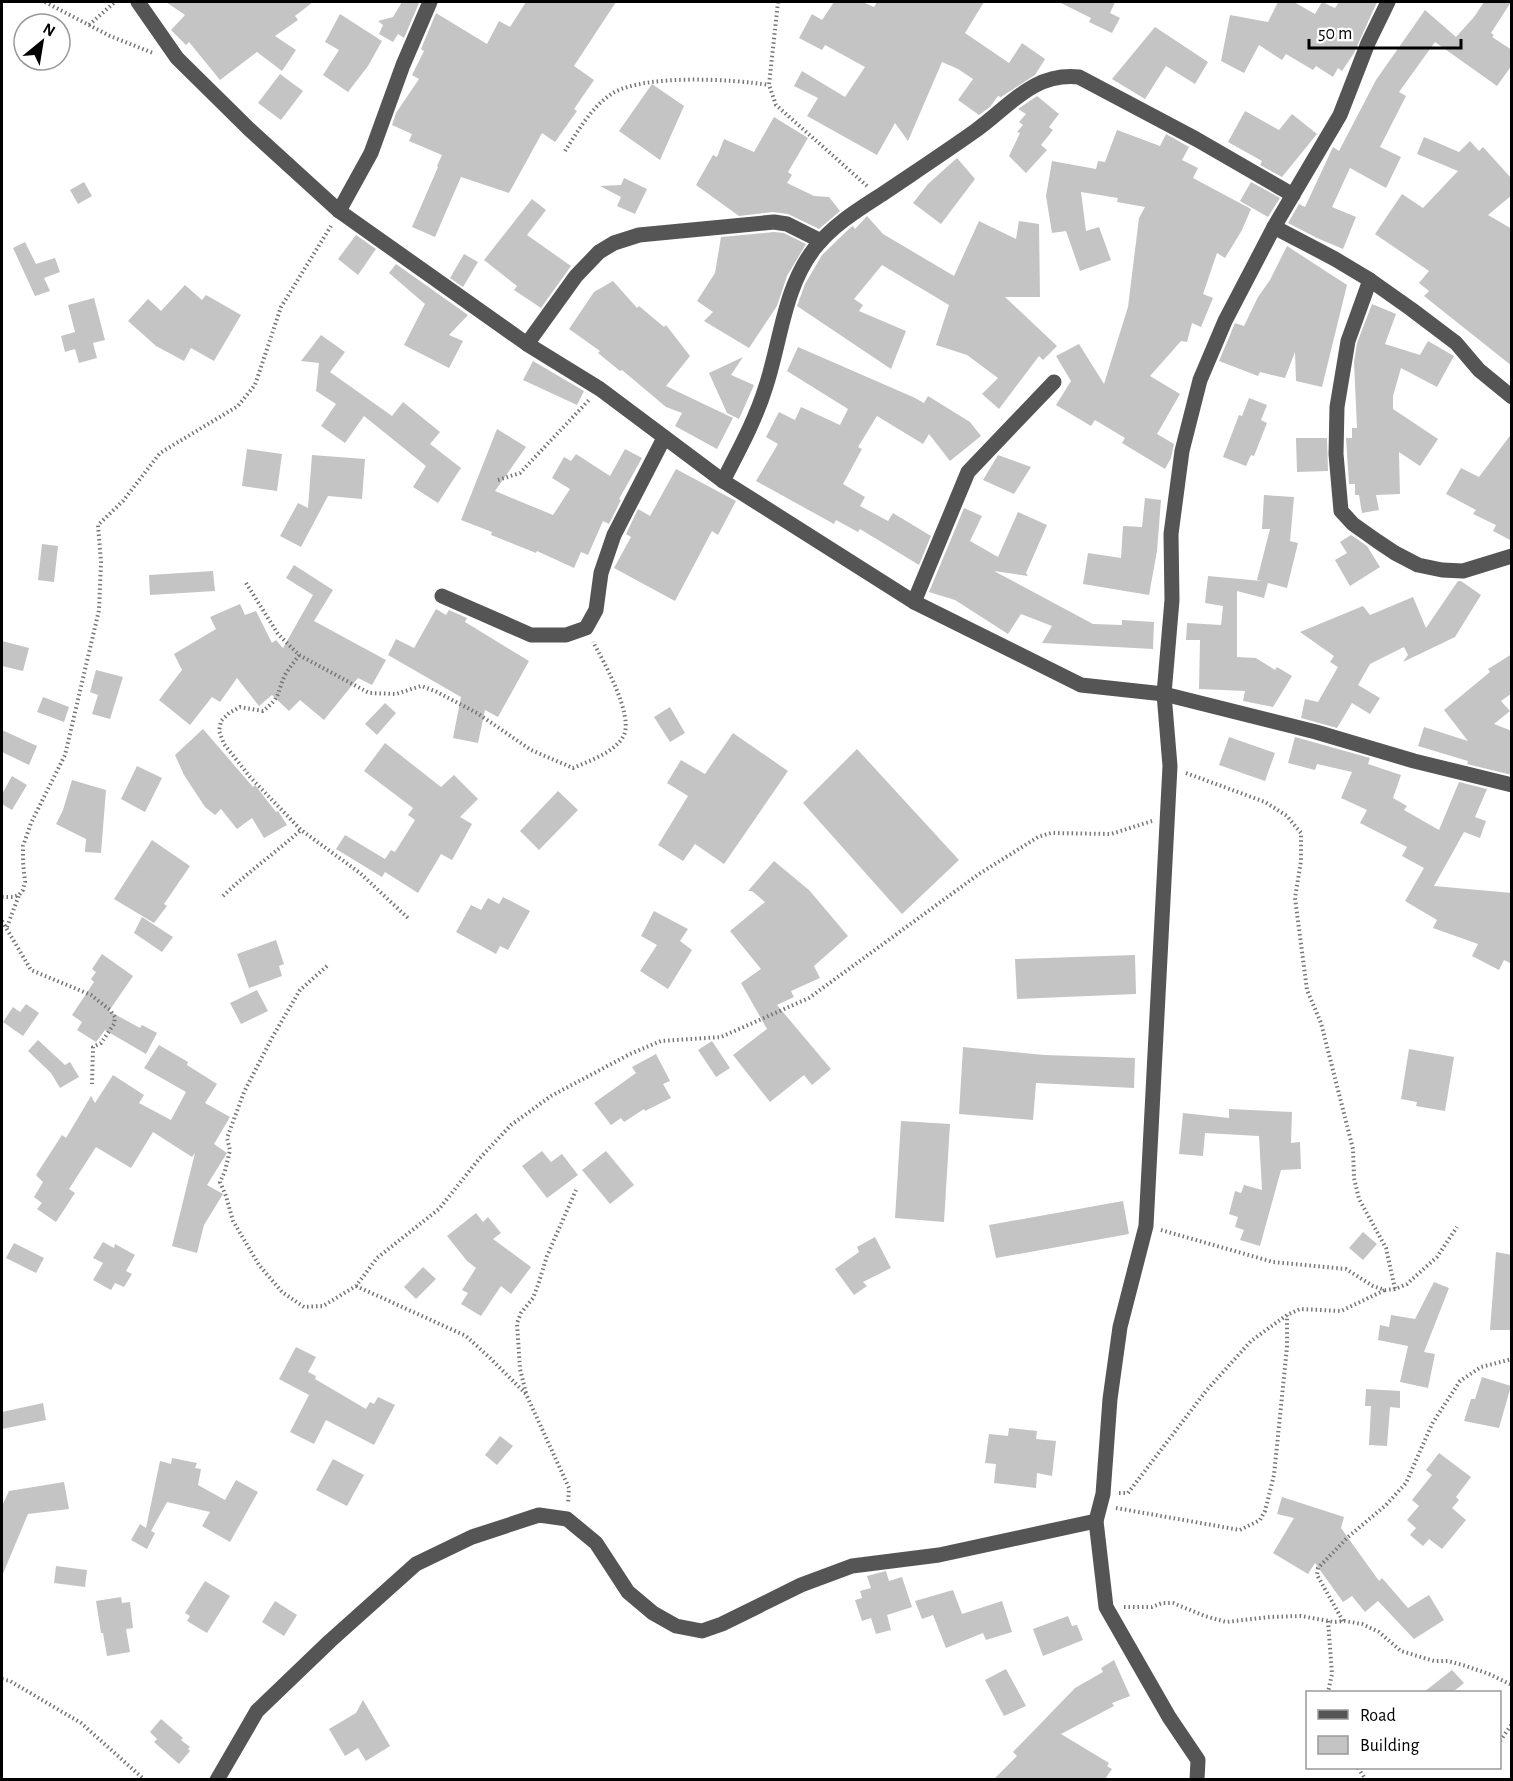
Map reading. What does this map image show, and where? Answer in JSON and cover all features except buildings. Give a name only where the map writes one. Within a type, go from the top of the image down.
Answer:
[{"type":"street","points":[[138,2],[177,58],[249,129],[339,211],[527,344],[600,389],[723,481],[914,602],[1081,685],[1164,694],[1512,785]]},
{"type":"street","points":[[339,211],[371,153],[430,2]]},
{"type":"street","points":[[1197,1779],[1198,1760],[1169,1717],[1106,1606],[1096,1521],[1101,1500],[1110,1399],[1120,1327],[1146,1226],[1170,766],[1164,694],[1172,600],[1171,534],[1182,451],[1200,380],[1225,321],[1274,227],[1340,115],[1368,43],[1388,2]]},
{"type":"street","points":[[723,481],[747,433],[766,386],[794,287],[813,251],[852,212],[976,131],[1031,86],[1049,78],[1066,75],[1079,77],[1196,138],[1293,195]]},
{"type":"street","points":[[527,344],[576,276],[599,252],[614,243],[639,235],[774,222],[787,224],[821,241]]},
{"type":"street","points":[[1274,227],[1370,280],[1456,343],[1479,370],[1512,397]]},
{"type":"street","points":[[1370,280],[1348,341],[1337,407],[1336,454],[1341,511],[1353,524],[1395,553],[1418,565],[1463,571],[1512,556]]},
{"type":"street","points":[[914,602],[968,472],[1054,382]]},
{"type":"street","points":[[442,596],[531,635],[566,636],[586,628],[597,610],[602,573],[614,535],[664,438]]},
{"type":"street","points":[[225,1778],[257,1711],[330,1641],[416,1564],[472,1537],[539,1515],[567,1519],[596,1543],[628,1592],[653,1613],[676,1626],[702,1630],[722,1624],[801,1585],[852,1566],[939,1555],[1096,1521]]},
{"type":"path","points":[[45,2],[146,51],[177,58]]},
{"type":"path","points":[[90,25],[115,2]]},
{"type":"path","points":[[778,2],[769,85],[776,105],[879,196]]},
{"type":"path","points":[[565,151],[589,116],[613,93],[642,84],[686,80],[731,79],[769,85]]},
{"type":"path","points":[[6,928],[25,882],[23,846],[31,823],[65,755],[99,610],[101,562],[99,525],[123,501],[160,453],[238,406],[255,385],[281,308],[339,211]]},
{"type":"path","points":[[498,480],[520,473],[600,389]]},
{"type":"path","points":[[246,584],[278,634],[299,655],[369,693],[396,694],[421,686],[435,691],[477,713],[531,750],[573,768],[604,754],[624,736],[627,720],[609,672],[586,628]]},
{"type":"path","points":[[299,655],[285,675],[276,701],[263,711],[240,707],[228,713],[221,721],[219,730],[224,744],[250,777],[301,830],[360,873],[409,919]]},
{"type":"path","points":[[1170,766],[1265,802],[1287,816],[1301,832],[1301,861],[1295,898],[1307,990],[1321,1023],[1353,1149],[1354,1178],[1359,1200],[1386,1248],[1395,1289]]},
{"type":"path","points":[[327,966],[300,990],[244,1092],[227,1138],[230,1150],[220,1182],[234,1221],[259,1265],[282,1292],[304,1307],[323,1306],[356,1286],[377,1258],[439,1209],[479,1159],[511,1125],[551,1096],[630,1054],[661,1041],[721,1037],[809,998],[979,874],[1038,837],[1051,833],[1111,834],[1167,816]]},
{"type":"path","points":[[223,896],[252,869],[273,855],[301,830]]},
{"type":"path","points":[[2,897],[19,895]]},
{"type":"path","points":[[2,921],[31,970],[91,995],[115,1017],[114,1023],[101,1043],[93,1047],[92,1084]]},
{"type":"path","points":[[567,1519],[568,1488],[526,1394],[520,1369],[517,1323],[521,1313],[533,1298],[544,1264],[576,1190]]},
{"type":"path","points":[[1146,1226],[1273,1262],[1346,1269],[1373,1286],[1385,1290]]},
{"type":"path","points":[[1101,1500],[1128,1493],[1206,1390],[1251,1341],[1287,1315],[1300,1309],[1341,1311],[1385,1290],[1407,1284],[1437,1257],[1457,1227]]},
{"type":"path","points":[[356,1286],[466,1336],[526,1394]]},
{"type":"path","points":[[1101,1500],[1240,1530],[1260,1520],[1265,1511],[1274,1475],[1287,1347],[1287,1315]]},
{"type":"path","points":[[1343,1621],[1317,1575],[1318,1568],[1348,1537],[1386,1505],[1406,1483],[1432,1424],[1460,1381],[1481,1367],[1512,1359]]},
{"type":"path","points":[[1106,1606],[1152,1607],[1162,1603],[1173,1603],[1206,1617],[1226,1622],[1301,1616],[1362,1624],[1379,1632],[1401,1651],[1434,1661],[1448,1661],[1466,1666],[1489,1674],[1512,1686]]},
{"type":"path","points":[[1328,1621],[1332,1674],[1328,1691]]},
{"type":"path","points":[[2,1679],[10,1681],[81,1723],[145,1779]]},
{"type":"path","points":[[1501,1740],[1512,1724]]}]
